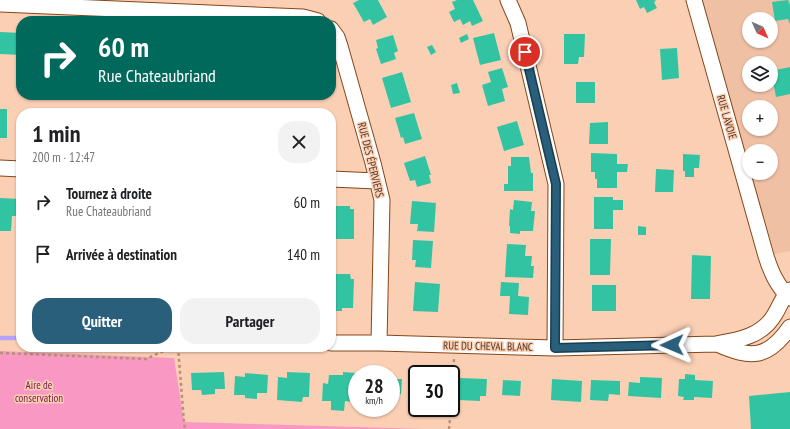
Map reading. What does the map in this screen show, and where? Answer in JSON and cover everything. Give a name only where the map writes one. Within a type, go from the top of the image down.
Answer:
[{"type":"street","points":[[508,0],[518,23],[556,184],[555,348]]},
{"type":"street","name":"RUE LAVOIE","points":[[694,0],[771,272],[777,283],[788,294]]},
{"type":"street","points":[[0,4],[280,16]]},
{"type":"street","name":"RUE DES ÉPERVIERS","points":[[336,37],[340,46],[382,200],[379,343]]},
{"type":"street","points":[[0,168],[16,169]]},
{"type":"street","points":[[336,179],[377,181]]},
{"type":"street","name":"RUE DU CHEVAL BLANC","points":[[336,343],[555,348],[716,344],[739,340],[753,335],[765,327],[788,294]]},
{"type":"street","name":"RUE DU CHEVAL BLANC","points":[[716,344],[733,351],[745,353],[767,351],[775,346],[790,327]]},
{"type":"path","points":[[454,365],[455,346]]},
{"type":"path","points":[[0,353],[146,359],[161,352]]},
{"type":"path","points":[[178,352],[185,429]]},
{"type":"path","points":[[450,429],[451,417]]},
{"type":"shaded area","points":[[694,0],[790,0],[790,251],[766,256],[745,180],[778,180],[778,144],[742,144],[742,171]]},
{"type":"green space","name":"Aire de conservation","points":[[0,351],[174,358],[184,422],[424,429],[0,429]]},
{"type":"building","points":[[359,0],[378,0],[387,17],[373,25],[370,19],[364,22],[353,3]]},
{"type":"building","points":[[457,0],[473,0],[483,21],[472,26],[470,21],[463,25],[460,19],[454,22],[449,12],[455,9],[452,2]]},
{"type":"building","points":[[636,0],[655,0],[656,1],[654,2],[657,8],[647,13],[644,7],[640,9]]},
{"type":"building","points":[[788,0],[790,5],[790,24],[788,19],[778,21],[778,12],[774,12],[772,2]]},
{"type":"building","points":[[0,32],[16,33],[16,55],[0,54]]},
{"type":"building","points":[[494,33],[501,60],[480,65],[473,38]]},
{"type":"building","points":[[467,34],[469,39],[461,43],[459,38]]},
{"type":"building","points":[[564,34],[585,34],[584,57],[579,57],[578,64],[564,64]]},
{"type":"building","points":[[393,35],[398,51],[394,53],[396,59],[381,64],[376,49],[378,48],[376,40]]},
{"type":"building","points":[[432,45],[436,52],[431,55],[427,47]]},
{"type":"building","points":[[677,48],[679,78],[662,80],[660,49]]},
{"type":"building","points":[[790,67],[790,94],[776,97],[775,92],[778,92],[778,70]]},
{"type":"building","points":[[502,68],[508,87],[502,89],[505,101],[488,106],[482,85],[491,82],[488,72]]},
{"type":"building","points":[[402,72],[411,102],[391,108],[382,78]]},
{"type":"building","points":[[576,82],[595,82],[595,103],[576,103]]},
{"type":"building","points":[[457,83],[460,93],[453,94],[451,85]]},
{"type":"building","points":[[0,109],[7,109],[7,138],[0,138]]},
{"type":"building","points":[[414,113],[422,139],[405,144],[403,137],[401,138],[395,118]]},
{"type":"building","points":[[517,121],[524,145],[504,151],[497,127]]},
{"type":"building","points":[[608,122],[608,144],[589,144],[590,123]]},
{"type":"building","points":[[591,153],[617,154],[617,164],[628,164],[627,172],[617,172],[617,188],[597,188],[595,172],[591,172]]},
{"type":"building","points":[[683,154],[700,155],[699,168],[694,168],[694,177],[685,177],[685,171],[683,171]]},
{"type":"building","points":[[425,156],[431,175],[429,175],[431,183],[417,187],[415,180],[410,181],[404,163]]},
{"type":"building","points":[[511,157],[529,157],[531,173],[533,173],[533,191],[504,191],[504,184],[508,184],[508,166],[511,166]]},
{"type":"building","points":[[656,169],[674,170],[673,192],[655,192]]},
{"type":"building","points":[[594,197],[613,197],[613,200],[623,200],[623,210],[613,210],[613,229],[594,229]]},
{"type":"building","points":[[0,198],[16,199],[16,216],[12,216],[11,231],[0,231]]},
{"type":"building","points":[[514,200],[532,202],[531,211],[535,211],[533,231],[520,231],[520,234],[510,233],[510,209],[513,210]]},
{"type":"building","points":[[412,201],[436,203],[434,232],[417,231],[418,224],[410,224]]},
{"type":"building","points":[[336,206],[350,206],[350,209],[354,209],[354,239],[336,239]]},
{"type":"building","points":[[638,226],[646,227],[646,235],[638,235]]},
{"type":"building","points":[[590,239],[611,239],[610,275],[590,275]]},
{"type":"building","points":[[413,240],[433,241],[431,268],[415,267],[416,260],[412,260]]},
{"type":"building","points":[[507,244],[526,245],[525,256],[532,256],[531,266],[534,266],[533,278],[505,277]]},
{"type":"building","points":[[692,255],[711,256],[710,299],[691,299]]},
{"type":"building","points":[[336,274],[350,274],[351,279],[354,279],[353,308],[342,308],[342,311],[336,311]]},
{"type":"building","points":[[415,282],[440,284],[438,312],[413,311]]},
{"type":"building","points":[[501,282],[519,283],[518,296],[529,297],[528,315],[509,314],[510,296],[500,296]]},
{"type":"building","points":[[592,285],[616,285],[616,311],[592,311]]},
{"type":"building","points":[[224,372],[225,389],[215,389],[215,394],[202,395],[201,390],[192,390],[191,373]]},
{"type":"building","points":[[287,372],[310,373],[309,397],[303,397],[302,402],[277,400],[278,377],[287,378]]},
{"type":"building","points":[[343,372],[348,372],[348,401],[345,401],[344,411],[331,410],[331,401],[322,401],[323,383],[328,384],[329,375],[343,375]]},
{"type":"building","points":[[245,373],[268,375],[267,393],[257,393],[257,399],[245,398],[245,395],[234,395],[235,376],[245,377]]},
{"type":"building","points":[[685,374],[695,375],[695,380],[713,381],[712,398],[694,397],[694,400],[683,400],[684,397],[678,396],[679,379],[685,379]]},
{"type":"building","points":[[640,377],[662,378],[661,398],[628,396],[629,382],[640,383]]},
{"type":"building","points":[[460,378],[487,379],[486,396],[480,396],[480,401],[460,400]]},
{"type":"building","points":[[400,379],[402,379],[401,394]]},
{"type":"building","points":[[552,379],[582,381],[581,402],[551,400]]},
{"type":"building","points":[[503,380],[521,381],[520,396],[502,395]]},
{"type":"building","points":[[591,380],[620,381],[620,395],[609,394],[608,401],[590,400]]},
{"type":"building","points":[[790,392],[790,429],[751,429],[749,396]]},
{"type":"waterway","points":[[0,338],[16,338]]},
{"type":"route","points":[[525,52],[556,184],[555,348],[672,345]]}]
